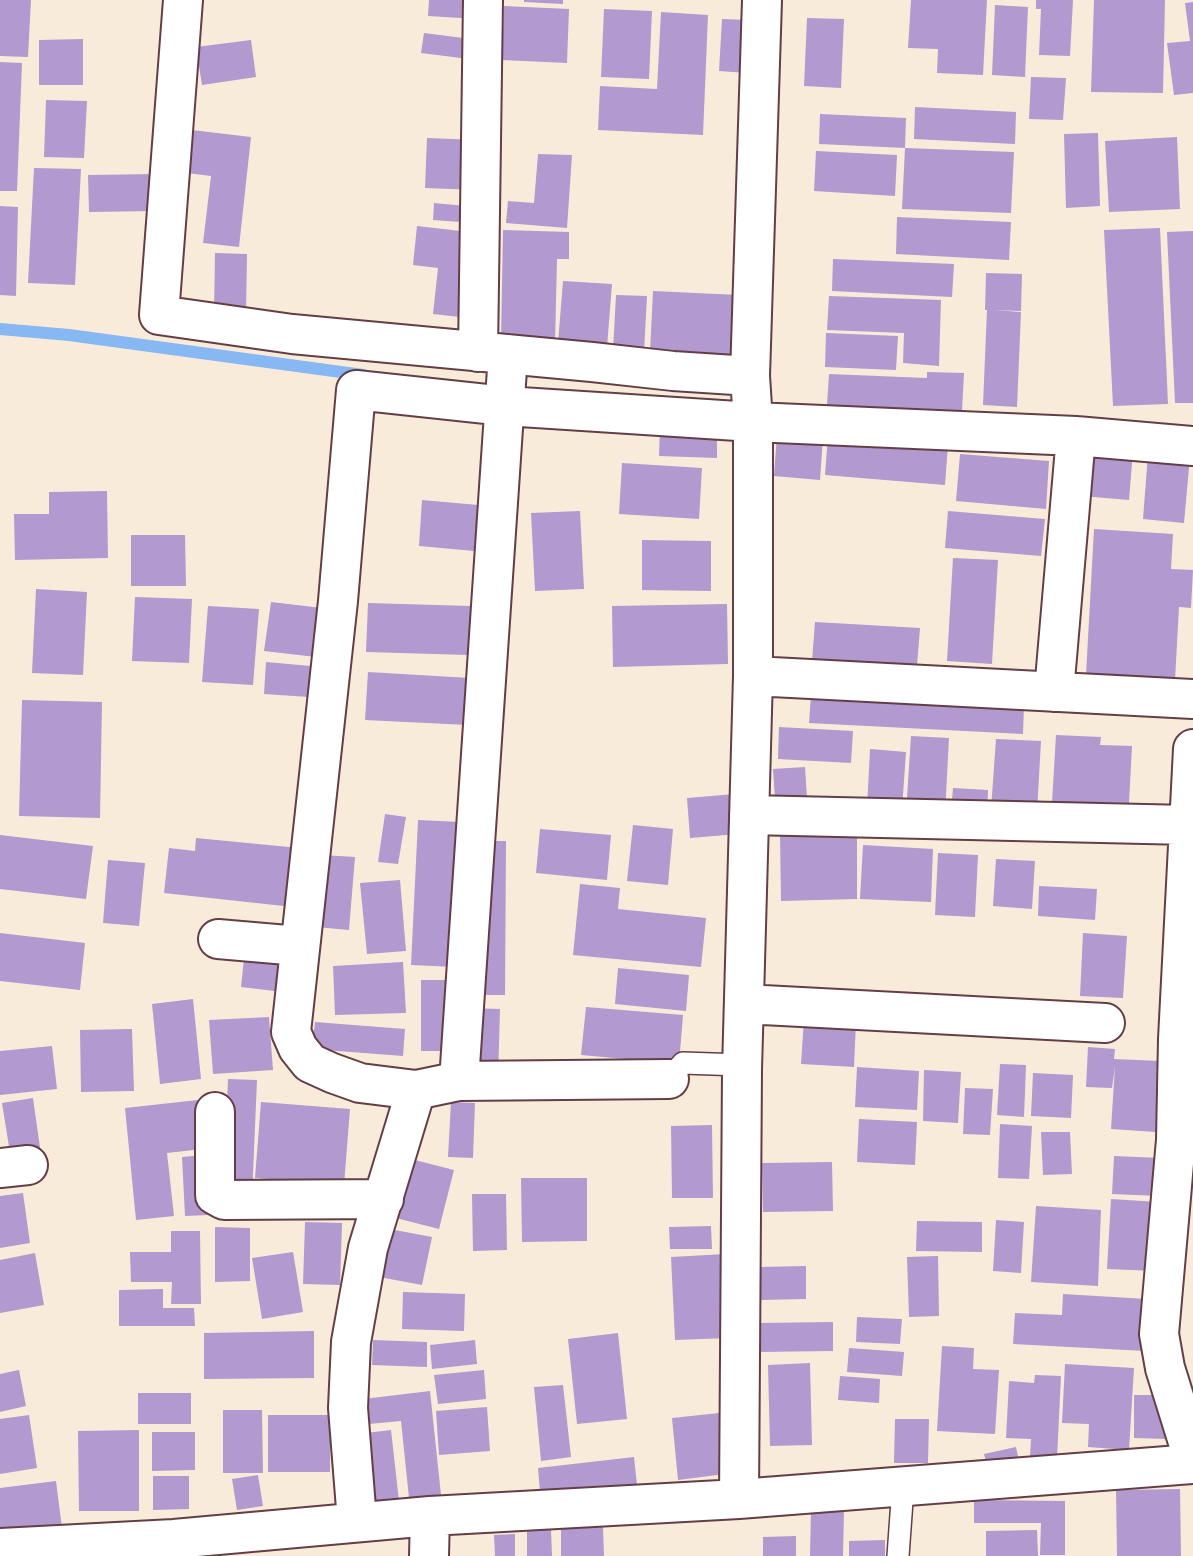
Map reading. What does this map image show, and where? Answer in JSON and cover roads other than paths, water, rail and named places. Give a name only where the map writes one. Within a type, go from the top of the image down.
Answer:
[{"type":"street","points":[[183,0],[159,315],[292,334],[673,371],[752,401]]},
{"type":"street","points":[[459,1081],[505,404],[498,355],[483,0]]},
{"type":"street","points":[[739,1499],[742,1065],[753,676],[752,401],[762,0]]},
{"type":"street","points":[[669,1079],[459,1081],[416,1090],[360,1083],[310,1063],[291,1031],[338,601],[356,390],[505,404],[752,401],[1193,446]]},
{"type":"street","points":[[1054,692],[1076,436]]},
{"type":"street","points":[[753,676],[1193,699]]},
{"type":"street","points":[[1193,749],[1185,1063],[1159,1334],[1166,1368],[1193,1458]]},
{"type":"street","points":[[749,815],[1189,825]]},
{"type":"street","points":[[218,939],[299,946]]},
{"type":"street","points":[[744,1004],[1105,1023]]},
{"type":"street","points":[[357,1521],[348,1408],[351,1342],[368,1248],[416,1090]]},
{"type":"street","points":[[215,1112],[215,1195],[224,1200],[384,1199]]},
{"type":"street","points":[[0,1548],[175,1547],[357,1521],[739,1499],[1193,1464]]},
{"type":"street","points":[[429,1556],[430,1516]]},
{"type":"lane","points":[[669,1079],[683,1063],[742,1065]]},
{"type":"lane","points":[[898,1556],[903,1487]]},
{"type":"waterway","points":[[0,329],[69,335],[363,375]]}]
